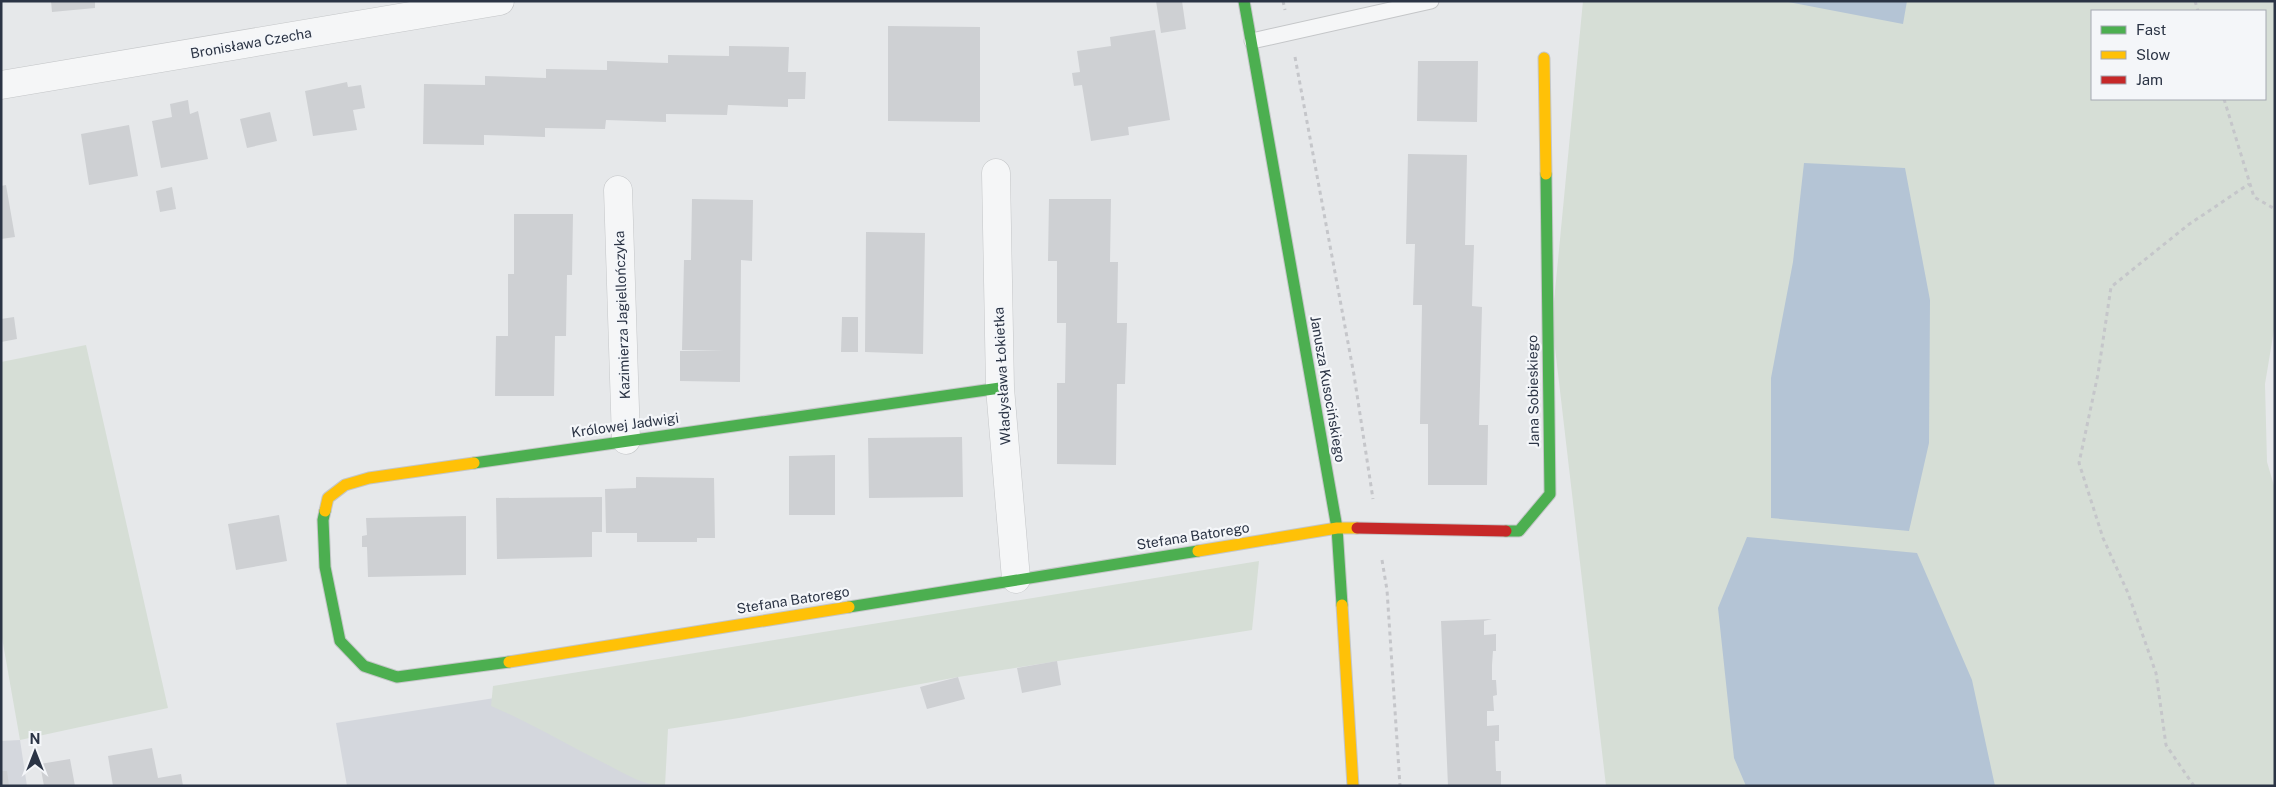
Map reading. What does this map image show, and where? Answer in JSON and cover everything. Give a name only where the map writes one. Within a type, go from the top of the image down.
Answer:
[{"type":"street","name":"Bronisława Czecha","points":[[1,85],[500,1]]},
{"type":"street","name":"Janusza Kusocińskiego","points":[[1244,1],[1337,528],[1353,786]]},
{"type":"street","name":"Jana Sobieskiego","points":[[1337,528],[1519,531],[1550,494],[1544,58]]},
{"type":"street","name":"Władysława Łokietka","points":[[996,173],[1000,388],[1016,579]]},
{"type":"street","name":"Kazimierza Jagiellończyka","points":[[618,190],[626,440]]},
{"type":"street","name":"Królowej Jadwigi","points":[[326,567],[323,520],[328,498],[345,485],[368,478],[1000,388]]},
{"type":"street","name":"Stefana Batorego","points":[[326,567],[340,641],[364,666],[397,677],[511,662],[1337,528]]},
{"type":"lane","points":[[1252,41],[1431,1]]},
{"type":"path","points":[[1283,1],[1352,366],[1378,529],[1387,590],[1400,786]]},
{"type":"path","points":[[2224,100],[2254,197],[2275,209]]},
{"type":"path","points":[[2194,786],[2166,745],[2156,673],[2128,593],[2103,538],[2079,464],[2098,374],[2111,287],[2188,225],[2249,184]]},
{"type":"shaded area","points":[[1583,1],[2275,1],[2275,324],[2265,384],[2267,462],[2275,489],[2275,786],[1606,786],[1552,322]]},
{"type":"shaded area","points":[[86,345],[168,708],[20,740],[1,632],[1,362]]},
{"type":"shaded area","points":[[1259,561],[1252,630],[958,677],[739,718],[668,729],[665,786],[650,784],[628,776],[491,706],[493,686]]},
{"type":"shaded area","points":[[501,697],[657,786],[347,786],[336,723]]},
{"type":"shaded area","points":[[20,740],[27,786],[1,786],[1,741]]},
{"type":"water","points":[[1783,1],[1907,1],[1903,24]]},
{"type":"water","points":[[1804,163],[1905,168],[1930,300],[1929,443],[1909,531],[1771,518],[1771,378],[1793,262]]},
{"type":"water","points":[[1747,537],[1917,553],[1972,680],[1995,786],[1746,786],[1734,758],[1718,608]]},
{"type":"building","points":[[51,1],[95,1],[95,8],[52,12]]},
{"type":"building","points":[[1156,1],[1182,1],[1186,29],[1161,33]]},
{"type":"building","points":[[888,26],[980,27],[980,122],[888,121]]},
{"type":"building","points":[[1155,30],[1170,120],[1128,127],[1129,135],[1091,141],[1082,85],[1074,86],[1072,73],[1080,72],[1077,51],[1111,46],[1110,37]]},
{"type":"building","points":[[729,46],[789,47],[788,72],[806,72],[805,99],[788,99],[788,107],[728,105],[727,115],[666,114],[666,122],[606,120],[605,129],[545,128],[545,137],[484,135],[484,145],[423,144],[424,84],[485,85],[485,76],[546,78],[546,69],[607,70],[607,61],[668,63],[668,55],[729,56]]},
{"type":"building","points":[[1418,61],[1478,61],[1477,122],[1417,121]]},
{"type":"building","points":[[347,82],[348,87],[361,85],[365,108],[353,110],[357,130],[313,136],[305,91]]},
{"type":"building","points":[[188,100],[190,114],[198,111],[208,159],[161,168],[152,121],[172,117],[170,104]]},
{"type":"building","points":[[270,112],[277,141],[247,148],[240,119]]},
{"type":"building","points":[[129,125],[138,176],[89,185],[81,134]]},
{"type":"building","points":[[1408,154],[1467,155],[1465,245],[1474,245],[1472,306],[1482,307],[1479,425],[1488,425],[1487,485],[1428,485],[1428,424],[1420,424],[1422,305],[1413,305],[1415,244],[1406,244]]},
{"type":"building","points":[[6,185],[15,237],[1,239],[1,186]]},
{"type":"building","points":[[172,187],[176,209],[160,212],[156,191]]},
{"type":"building","points":[[692,199],[753,200],[752,261],[741,260],[740,382],[680,381],[680,351],[724,351],[682,350],[684,260],[691,260]]},
{"type":"building","points":[[1049,199],[1111,199],[1110,262],[1118,262],[1117,323],[1127,323],[1125,384],[1117,384],[1116,465],[1057,464],[1057,383],[1065,383],[1066,323],[1057,323],[1057,261],[1048,261]]},
{"type":"building","points":[[514,214],[573,214],[572,275],[567,275],[566,336],[555,336],[554,396],[495,396],[496,336],[508,336],[508,274],[514,274]]},
{"type":"building","points":[[866,232],[925,233],[923,354],[865,352]]},
{"type":"building","points":[[14,317],[17,339],[1,342],[1,319]]},
{"type":"building","points":[[842,317],[858,317],[858,352],[841,352]]},
{"type":"building","points":[[962,437],[963,497],[869,498],[868,438]]},
{"type":"building","points":[[835,455],[835,515],[789,515],[789,456]]},
{"type":"building","points":[[636,477],[714,478],[715,538],[697,538],[697,542],[637,542],[637,533],[606,533],[605,489],[636,488]]},
{"type":"building","points":[[602,497],[602,532],[592,532],[592,557],[497,559],[496,498]]},
{"type":"building","points":[[279,515],[287,561],[236,570],[228,524]]},
{"type":"building","points":[[466,516],[466,575],[368,577],[367,547],[362,547],[362,536],[367,535],[366,518]]},
{"type":"building","points":[[1492,619],[1484,621],[1484,635],[1496,634],[1496,651],[1493,651],[1492,680],[1496,680],[1497,695],[1493,696],[1494,711],[1487,711],[1487,726],[1499,725],[1499,741],[1495,741],[1496,771],[1501,771],[1501,786],[1448,786],[1441,621]]},
{"type":"building","points":[[1057,661],[1061,685],[1022,693],[1017,668]]},
{"type":"building","points":[[958,677],[965,699],[927,709],[920,687]]},
{"type":"building","points":[[152,748],[158,778],[181,774],[183,786],[113,786],[108,756]]},
{"type":"building","points":[[70,759],[75,786],[44,786],[40,764]]},
{"type":"building","points":[[1,771],[7,771],[9,786],[1,786]]},
{"type":"traffic: fast","points":[[1244,1],[1337,528],[1342,605]]},
{"type":"traffic: fast","points":[[1506,531],[1519,531],[1550,494],[1546,174]]},
{"type":"traffic: fast","points":[[474,463],[1000,388]]},
{"type":"traffic: fast","points":[[325,511],[323,520],[325,567],[340,641],[364,666],[397,677],[509,662]]},
{"type":"traffic: fast","points":[[849,607],[1198,551]]},
{"type":"traffic: slow","points":[[1544,58],[1546,174]]},
{"type":"traffic: slow","points":[[325,511],[328,498],[345,485],[369,478],[474,463]]},
{"type":"traffic: slow","points":[[1198,551],[1337,528],[1357,528]]},
{"type":"traffic: slow","points":[[1342,605],[1353,786]]},
{"type":"traffic: slow","points":[[509,662],[849,607]]},
{"type":"traffic: jam","points":[[1357,528],[1506,531]]}]
